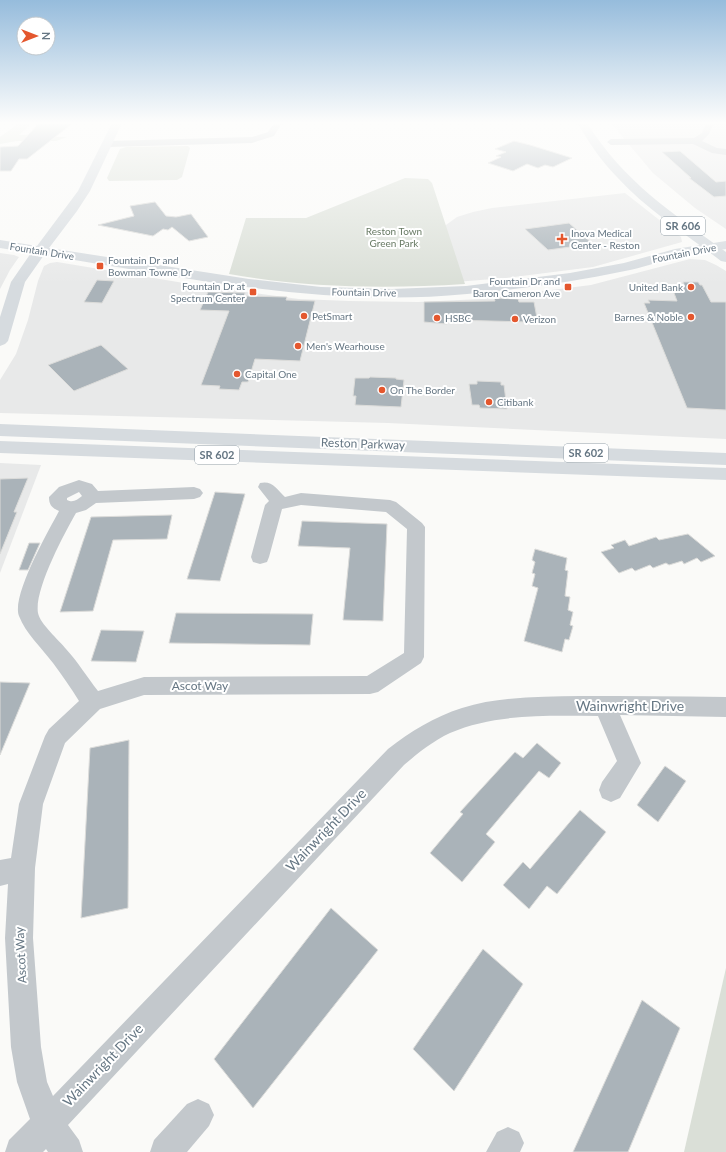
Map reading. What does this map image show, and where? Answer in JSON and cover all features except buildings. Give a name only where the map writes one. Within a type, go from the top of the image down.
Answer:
[{"type":"main road","points":[[0,342],[18,282],[25,270],[82,194],[91,177]]},
{"type":"main road","name":"SR 606","points":[[623,177],[653,204],[726,258]]},
{"type":"main road","name":"SR 606","points":[[688,216],[726,244]]},
{"type":"main road","name":"Fountain Drive","points":[[0,244],[284,288],[338,292],[392,293],[466,290],[570,278],[603,272],[675,253],[726,244]]},
{"type":"main road","name":"Reston Parkway","points":[[0,430],[726,459]]},
{"type":"main road","name":"Reston Parkway","points":[[0,447],[726,474]]},
{"type":"street","points":[[93,702],[60,656],[39,632],[28,614],[30,592],[53,538],[70,508],[62,507],[58,503],[58,497],[66,490],[79,486],[86,488],[90,492],[91,497],[194,493]]},
{"type":"street","points":[[260,557],[274,506],[281,503],[266,487]]},
{"type":"street","name":"Ascot Way","points":[[68,1152],[48,1124],[32,1082],[26,1047],[19,938],[11,871],[48,753],[57,736],[93,702],[144,686],[370,685],[414,657],[416,527],[390,506],[301,499],[281,503]]},
{"type":"street","points":[[605,706],[629,763],[611,790]]},
{"type":"street","name":"Wainwright Drive","points":[[21,1152],[404,750],[428,733],[456,720],[484,711],[515,707],[726,707]]},
{"type":"street","points":[[166,1152],[198,1115]]},
{"type":"shaded area","points":[[658,177],[726,177],[726,229],[695,208]]},
{"type":"shaded area","name":"Inova Medical Center - Reston","points":[[625,193],[681,237],[682,242],[593,267],[506,278],[455,282],[441,241],[446,225],[457,217],[492,208]]},
{"type":"shaded area","points":[[0,253],[19,257],[0,289]]},
{"type":"shaded area","points":[[690,259],[705,260],[726,271],[726,439],[388,423],[0,413],[0,380],[16,354],[28,320],[38,281],[44,266],[50,263],[57,262],[208,287],[299,299],[418,302],[481,299],[591,285]]},
{"type":"shaded area","points":[[0,463],[41,465],[0,573]]},
{"type":"green space","points":[[108,177],[182,177],[177,180],[109,181]]},
{"type":"green space","name":"Reston Town Green Park","points":[[405,178],[428,179],[432,183],[465,284],[406,287],[317,285],[258,279],[229,274],[246,218],[306,218]]},
{"type":"green space","points":[[726,968],[726,1152],[684,1152]]},
{"type":"place","name":"Inova Medical Center - Reston","points":[[562,239]]},
{"type":"place","name":"Fountain Dr and Bowman Towne Dr","points":[[100,266]]},
{"type":"place","name":"Fountain Dr and Baron Cameron Ave","points":[[568,287]]},
{"type":"place","name":"United Bank","points":[[691,287]]},
{"type":"place","name":"Fountain Dr at Spectrum Center","points":[[253,292]]},
{"type":"place","name":"PetSmart","points":[[304,316]]},
{"type":"place","name":"Barnes & Noble","points":[[691,317]]},
{"type":"place","name":"HSBC","points":[[437,318]]},
{"type":"place","name":"Verizon","points":[[515,319]]},
{"type":"place","name":"Men's Wearhouse","points":[[298,346]]},
{"type":"place","name":"Capital One","points":[[237,374]]},
{"type":"place","name":"On The Border","points":[[382,390]]},
{"type":"place","name":"Citibank","points":[[489,402]]}]
